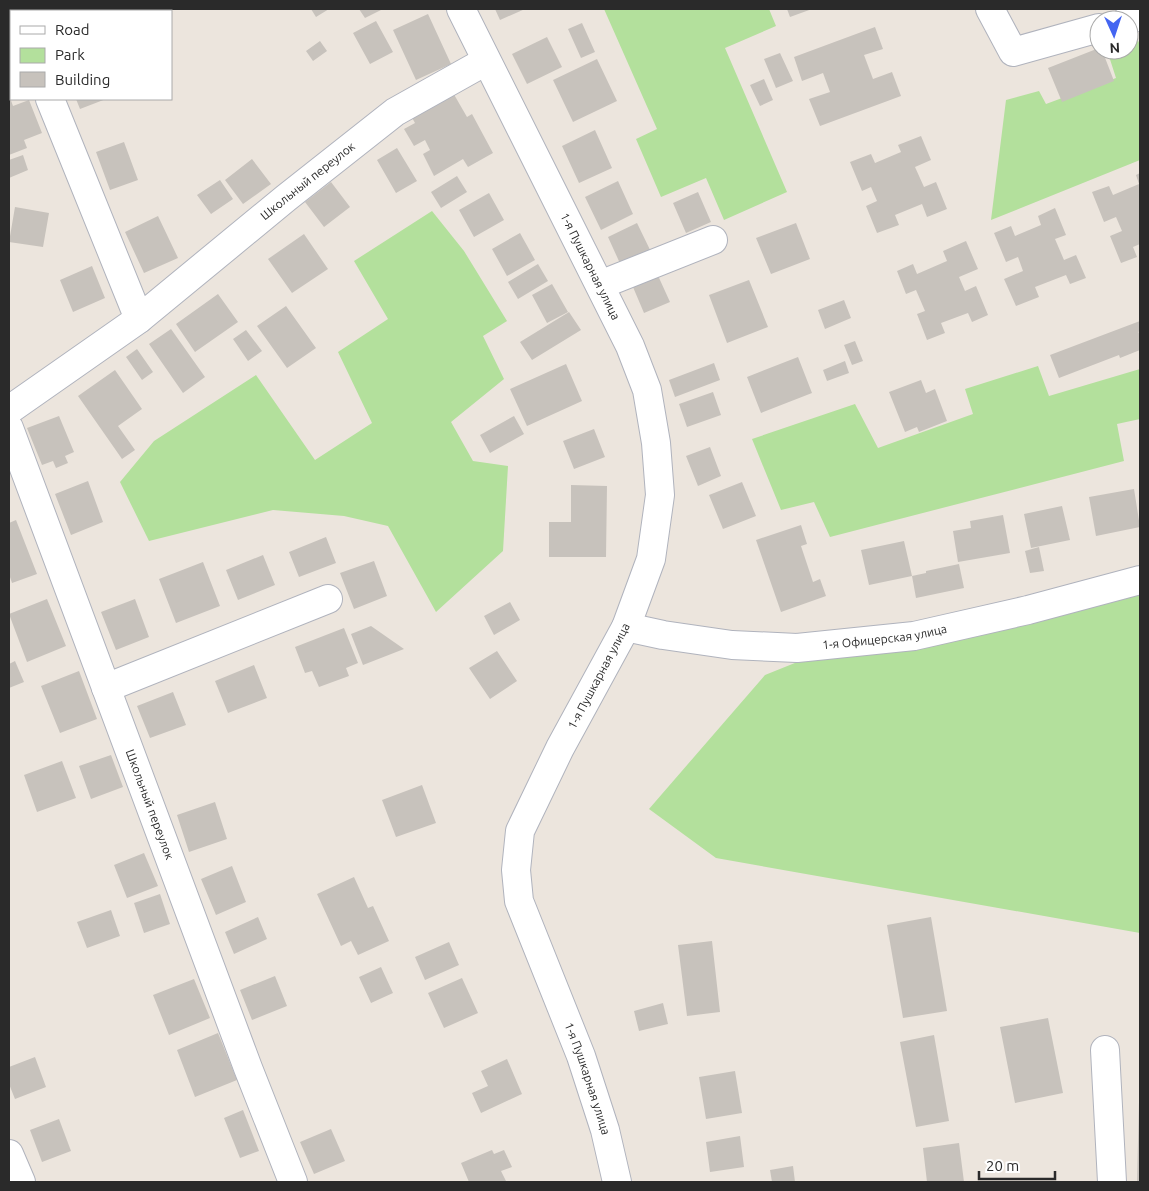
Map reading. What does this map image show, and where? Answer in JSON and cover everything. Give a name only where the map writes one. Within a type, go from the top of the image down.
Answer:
[{"type":"street","name":"1-я Пушкарная улица","points":[[460,9],[630,346],[647,390],[656,443],[660,495],[651,559],[626,627],[560,748],[520,831],[516,870],[519,902],[581,1056],[604,1130],[617,1182]]},
{"type":"street","points":[[990,9],[1013,52],[1089,31]]},
{"type":"street","name":"Школьный переулок","points":[[9,410],[139,319],[286,198],[395,112],[486,61]]},
{"type":"street","points":[[50,100],[139,319]]},
{"type":"street","points":[[600,285],[713,240]]},
{"type":"street","name":"Школьный переулок","points":[[9,428],[248,1068],[293,1182]]},
{"type":"street","name":"1-я Офицерская улица","points":[[626,627],[663,635],[732,645],[797,648],[914,636],[1028,610],[1140,580]]},
{"type":"street","points":[[106,688],[328,599]]},
{"type":"street","points":[[1105,1050],[1112,1182]]},
{"type":"street","points":[[9,1154],[21,1182]]},
{"type":"green space","points":[[604,9],[769,9],[776,26],[725,48],[787,192],[724,220],[706,178],[661,197],[636,139],[657,129]]},
{"type":"green space","points":[[1139,43],[1140,160],[991,220],[1006,100],[1039,91],[1046,104],[1116,78],[1110,60],[1139,60]]},
{"type":"green space","points":[[432,211],[464,251],[507,321],[483,336],[504,379],[451,422],[473,461],[508,466],[503,551],[436,612],[388,526],[344,516],[273,510],[149,541],[120,482],[154,441],[256,375],[315,460],[372,423],[338,352],[388,319],[354,261]]},
{"type":"green space","points":[[1038,366],[1049,396],[1140,369],[1140,419],[1117,424],[1124,461],[830,537],[814,502],[781,510],[752,439],[855,404],[878,448],[973,414],[965,389]]},
{"type":"green space","points":[[1140,585],[1140,933],[716,858],[649,809],[765,675],[852,640]]},
{"type":"building","points":[[42,9],[72,9],[69,10]]},
{"type":"building","points":[[311,9],[329,9],[316,17]]},
{"type":"building","points":[[359,9],[383,9],[365,18]]},
{"type":"building","points":[[495,9],[525,9],[500,20]]},
{"type":"building","points":[[787,9],[812,9],[790,17]]},
{"type":"building","points":[[428,14],[451,64],[416,80],[393,30]]},
{"type":"building","points":[[376,21],[393,52],[370,64],[353,33]]},
{"type":"building","points":[[582,23],[595,52],[581,58],[568,29]]},
{"type":"building","points":[[875,27],[883,49],[864,55],[873,79],[892,72],[901,96],[820,126],[809,99],[830,92],[823,73],[802,81],[794,57]]},
{"type":"building","points":[[547,37],[562,67],[527,84],[512,54]]},
{"type":"building","points":[[320,41],[327,51],[313,61],[306,51]]},
{"type":"building","points":[[1089,52],[1089,60],[1106,60],[1114,81],[1062,102],[1048,68]]},
{"type":"building","points":[[780,53],[793,81],[776,88],[764,59]]},
{"type":"building","points":[[597,59],[617,101],[573,122],[553,80]]},
{"type":"building","points":[[764,79],[773,100],[760,106],[750,85]]},
{"type":"building","points":[[452,91],[467,117],[472,114],[493,153],[468,167],[463,159],[434,176],[423,154],[430,150],[425,140],[414,146],[404,129],[415,123],[410,114]]},
{"type":"building","points":[[9,95],[13,106],[29,100],[42,133],[24,140],[27,148],[9,155]]},
{"type":"building","points":[[76,100],[103,100],[80,109]]},
{"type":"building","points":[[595,130],[612,168],[579,183],[562,146]]},
{"type":"building","points":[[921,136],[931,160],[915,167],[924,187],[936,182],[947,209],[927,217],[922,204],[895,215],[899,225],[877,233],[866,206],[877,201],[871,187],[862,191],[850,162],[871,154],[875,163],[901,152],[898,145]]},
{"type":"building","points":[[124,142],[138,180],[110,190],[96,152]]},
{"type":"building","points":[[397,148],[417,181],[396,193],[377,160]]},
{"type":"building","points":[[23,155],[28,170],[9,178],[9,160]]},
{"type":"building","points":[[252,159],[271,184],[243,204],[225,180]]},
{"type":"building","points":[[1140,173],[1140,244],[1133,247],[1137,257],[1121,263],[1110,236],[1122,231],[1116,217],[1104,222],[1092,192],[1109,186],[1113,195],[1139,184],[1136,175]]},
{"type":"building","points":[[457,176],[467,192],[441,208],[431,192]]},
{"type":"building","points":[[220,180],[233,199],[211,214],[197,195]]},
{"type":"building","points":[[618,181],[633,214],[601,230],[585,197]]},
{"type":"building","points":[[331,182],[350,207],[324,227],[305,202]]},
{"type":"building","points":[[698,192],[711,222],[686,233],[673,203]]},
{"type":"building","points":[[489,193],[504,220],[474,237],[459,210]]},
{"type":"building","points":[[15,207],[49,213],[43,247],[9,242]]},
{"type":"building","points":[[1055,208],[1066,235],[1055,239],[1064,260],[1076,255],[1086,278],[1070,284],[1066,275],[1035,287],[1039,297],[1016,306],[1004,279],[1023,271],[1018,257],[1006,262],[994,233],[1011,226],[1015,236],[1041,225],[1038,216]]},
{"type":"building","points":[[158,216],[178,258],[144,273],[125,232]]},
{"type":"building","points":[[637,223],[653,256],[623,270],[608,237]]},
{"type":"building","points":[[796,223],[810,259],[771,274],[756,238]]},
{"type":"building","points":[[520,233],[535,260],[507,276],[492,249]]},
{"type":"building","points":[[304,234],[328,269],[292,293],[268,259]]},
{"type":"building","points":[[966,241],[978,269],[959,277],[965,291],[976,286],[988,315],[972,322],[968,313],[941,323],[945,333],[927,340],[917,314],[925,311],[916,290],[906,294],[897,271],[913,264],[917,274],[947,261],[943,251]]},
{"type":"building","points":[[538,264],[548,281],[518,299],[508,282]]},
{"type":"building","points":[[92,266],[105,298],[73,312],[60,280]]},
{"type":"building","points":[[655,269],[670,302],[644,313],[630,280]]},
{"type":"building","points":[[749,280],[768,327],[727,343],[709,295]]},
{"type":"building","points":[[552,284],[568,312],[547,323],[532,295]]},
{"type":"building","points":[[218,294],[238,322],[195,352],[176,324]]},
{"type":"building","points":[[844,300],[851,318],[825,329],[818,310]]},
{"type":"building","points":[[286,306],[316,348],[287,368],[257,326]]},
{"type":"building","points":[[569,312],[581,330],[532,360],[520,342]]},
{"type":"building","points":[[1140,321],[1140,334],[1138,331],[1140,350],[1120,358],[1119,355],[1059,378],[1050,355]]},
{"type":"building","points":[[171,329],[205,377],[183,393],[149,344]]},
{"type":"building","points":[[246,330],[262,351],[248,361],[233,339]]},
{"type":"building","points":[[855,341],[863,361],[852,365],[844,345]]},
{"type":"building","points":[[137,349],[153,372],[142,380],[126,357]]},
{"type":"building","points":[[798,357],[812,393],[761,413],[747,377]]},
{"type":"building","points":[[845,361],[849,373],[827,381],[823,370]]},
{"type":"building","points":[[714,363],[720,380],[675,397],[669,380]]},
{"type":"building","points":[[566,364],[582,401],[527,426],[510,389]]},
{"type":"building","points":[[115,370],[142,409],[118,426],[135,450],[122,459],[78,396]]},
{"type":"building","points":[[921,380],[926,393],[935,389],[947,421],[919,432],[917,427],[905,432],[889,392]]},
{"type":"building","points":[[713,392],[721,415],[687,427],[679,404]]},
{"type":"building","points":[[59,416],[74,452],[65,456],[68,463],[56,468],[53,461],[42,465],[27,428]]},
{"type":"building","points":[[514,416],[524,434],[490,453],[480,435]]},
{"type":"building","points":[[594,429],[605,457],[574,469],[563,441]]},
{"type":"building","points":[[710,447],[721,476],[698,486],[686,456]]},
{"type":"building","points":[[88,481],[103,522],[71,535],[55,494]]},
{"type":"building","points":[[742,482],[756,516],[723,529],[709,495]]},
{"type":"building","points":[[571,485],[607,486],[606,557],[549,557],[549,522],[571,522]]},
{"type":"building","points":[[1134,489],[1140,527],[1096,536],[1089,497]]},
{"type":"building","points":[[1062,506],[1070,540],[1031,548],[1024,514]]},
{"type":"building","points":[[1003,515],[1010,553],[958,562],[953,531],[971,528],[970,521]]},
{"type":"building","points":[[16,520],[37,574],[12,583],[9,574],[9,523]]},
{"type":"building","points":[[801,525],[807,544],[801,546],[813,582],[820,579],[826,596],[781,612],[756,540]]},
{"type":"building","points":[[326,537],[336,563],[299,577],[289,552]]},
{"type":"building","points":[[904,541],[912,576],[869,585],[861,550]]},
{"type":"building","points":[[1039,547],[1044,571],[1030,573],[1025,551]]},
{"type":"building","points":[[263,555],[275,585],[238,600],[226,570]]},
{"type":"building","points":[[374,561],[387,596],[354,609],[340,573]]},
{"type":"building","points":[[203,562],[220,606],[176,623],[159,579]]},
{"type":"building","points":[[959,564],[964,588],[916,598],[912,576]]},
{"type":"building","points":[[47,599],[66,646],[27,662],[9,614]]},
{"type":"building","points":[[135,599],[149,637],[116,650],[101,612]]},
{"type":"building","points":[[510,602],[520,620],[494,635],[484,616]]},
{"type":"building","points":[[371,626],[404,649],[363,665],[351,634]]},
{"type":"building","points":[[344,628],[358,663],[346,668],[349,676],[319,687],[312,671],[305,673],[295,647]]},
{"type":"building","points":[[497,651],[517,681],[490,699],[469,668]]},
{"type":"building","points":[[15,661],[24,682],[9,688],[9,664]]},
{"type":"building","points":[[254,665],[267,698],[228,713],[215,681]]},
{"type":"building","points":[[79,671],[97,719],[60,733],[41,686]]},
{"type":"building","points":[[173,692],[186,725],[150,738],[137,706]]},
{"type":"building","points":[[111,755],[123,787],[91,799],[79,766]]},
{"type":"building","points":[[62,761],[76,798],[37,812],[24,775]]},
{"type":"building","points":[[422,785],[436,823],[396,837],[382,800]]},
{"type":"building","points":[[215,802],[227,839],[189,852],[177,815]]},
{"type":"building","points":[[144,853],[158,886],[127,898],[114,865]]},
{"type":"building","points":[[232,866],[246,902],[216,915],[201,879]]},
{"type":"building","points":[[354,877],[368,908],[373,906],[389,941],[358,955],[351,941],[341,946],[317,894]]},
{"type":"building","points":[[160,894],[170,924],[144,933],[134,903]]},
{"type":"building","points":[[111,910],[120,936],[87,948],[77,922]]},
{"type":"building","points":[[258,917],[267,939],[234,954],[225,932]]},
{"type":"building","points":[[931,917],[947,1011],[903,1018],[887,925]]},
{"type":"building","points":[[712,941],[720,1012],[687,1016],[678,945]]},
{"type":"building","points":[[449,942],[459,965],[425,980],[415,957]]},
{"type":"building","points":[[381,967],[393,993],[371,1003],[359,977]]},
{"type":"building","points":[[275,976],[287,1006],[252,1020],[240,990]]},
{"type":"building","points":[[462,978],[478,1013],[444,1028],[428,993]]},
{"type":"building","points":[[194,979],[210,1018],[169,1035],[153,995]]},
{"type":"building","points":[[663,1003],[668,1024],[639,1031],[634,1011]]},
{"type":"building","points":[[1048,1018],[1063,1093],[1015,1103],[1000,1027]]},
{"type":"building","points":[[218,1033],[237,1080],[195,1097],[177,1050]]},
{"type":"building","points":[[934,1035],[949,1121],[916,1127],[900,1042]]},
{"type":"building","points":[[35,1057],[46,1087],[15,1099],[9,1084],[9,1067]]},
{"type":"building","points":[[507,1059],[522,1094],[481,1113],[472,1093],[488,1086],[481,1071]]},
{"type":"building","points":[[735,1071],[742,1113],[706,1119],[699,1077]]},
{"type":"building","points":[[1139,1101],[1140,1182],[1137,1182]]},
{"type":"building","points":[[243,1110],[259,1151],[240,1158],[224,1118]]},
{"type":"building","points":[[59,1119],[71,1151],[42,1162],[30,1130]]},
{"type":"building","points":[[331,1129],[345,1161],[314,1174],[300,1142]]},
{"type":"building","points":[[740,1136],[744,1167],[710,1172],[706,1142]]},
{"type":"building","points":[[959,1143],[964,1182],[927,1182],[923,1148]]},
{"type":"building","points":[[492,1150],[494,1154],[504,1150],[512,1167],[501,1171],[506,1181],[469,1182],[461,1163]]},
{"type":"building","points":[[793,1166],[795,1182],[772,1182],[770,1170]]}]
